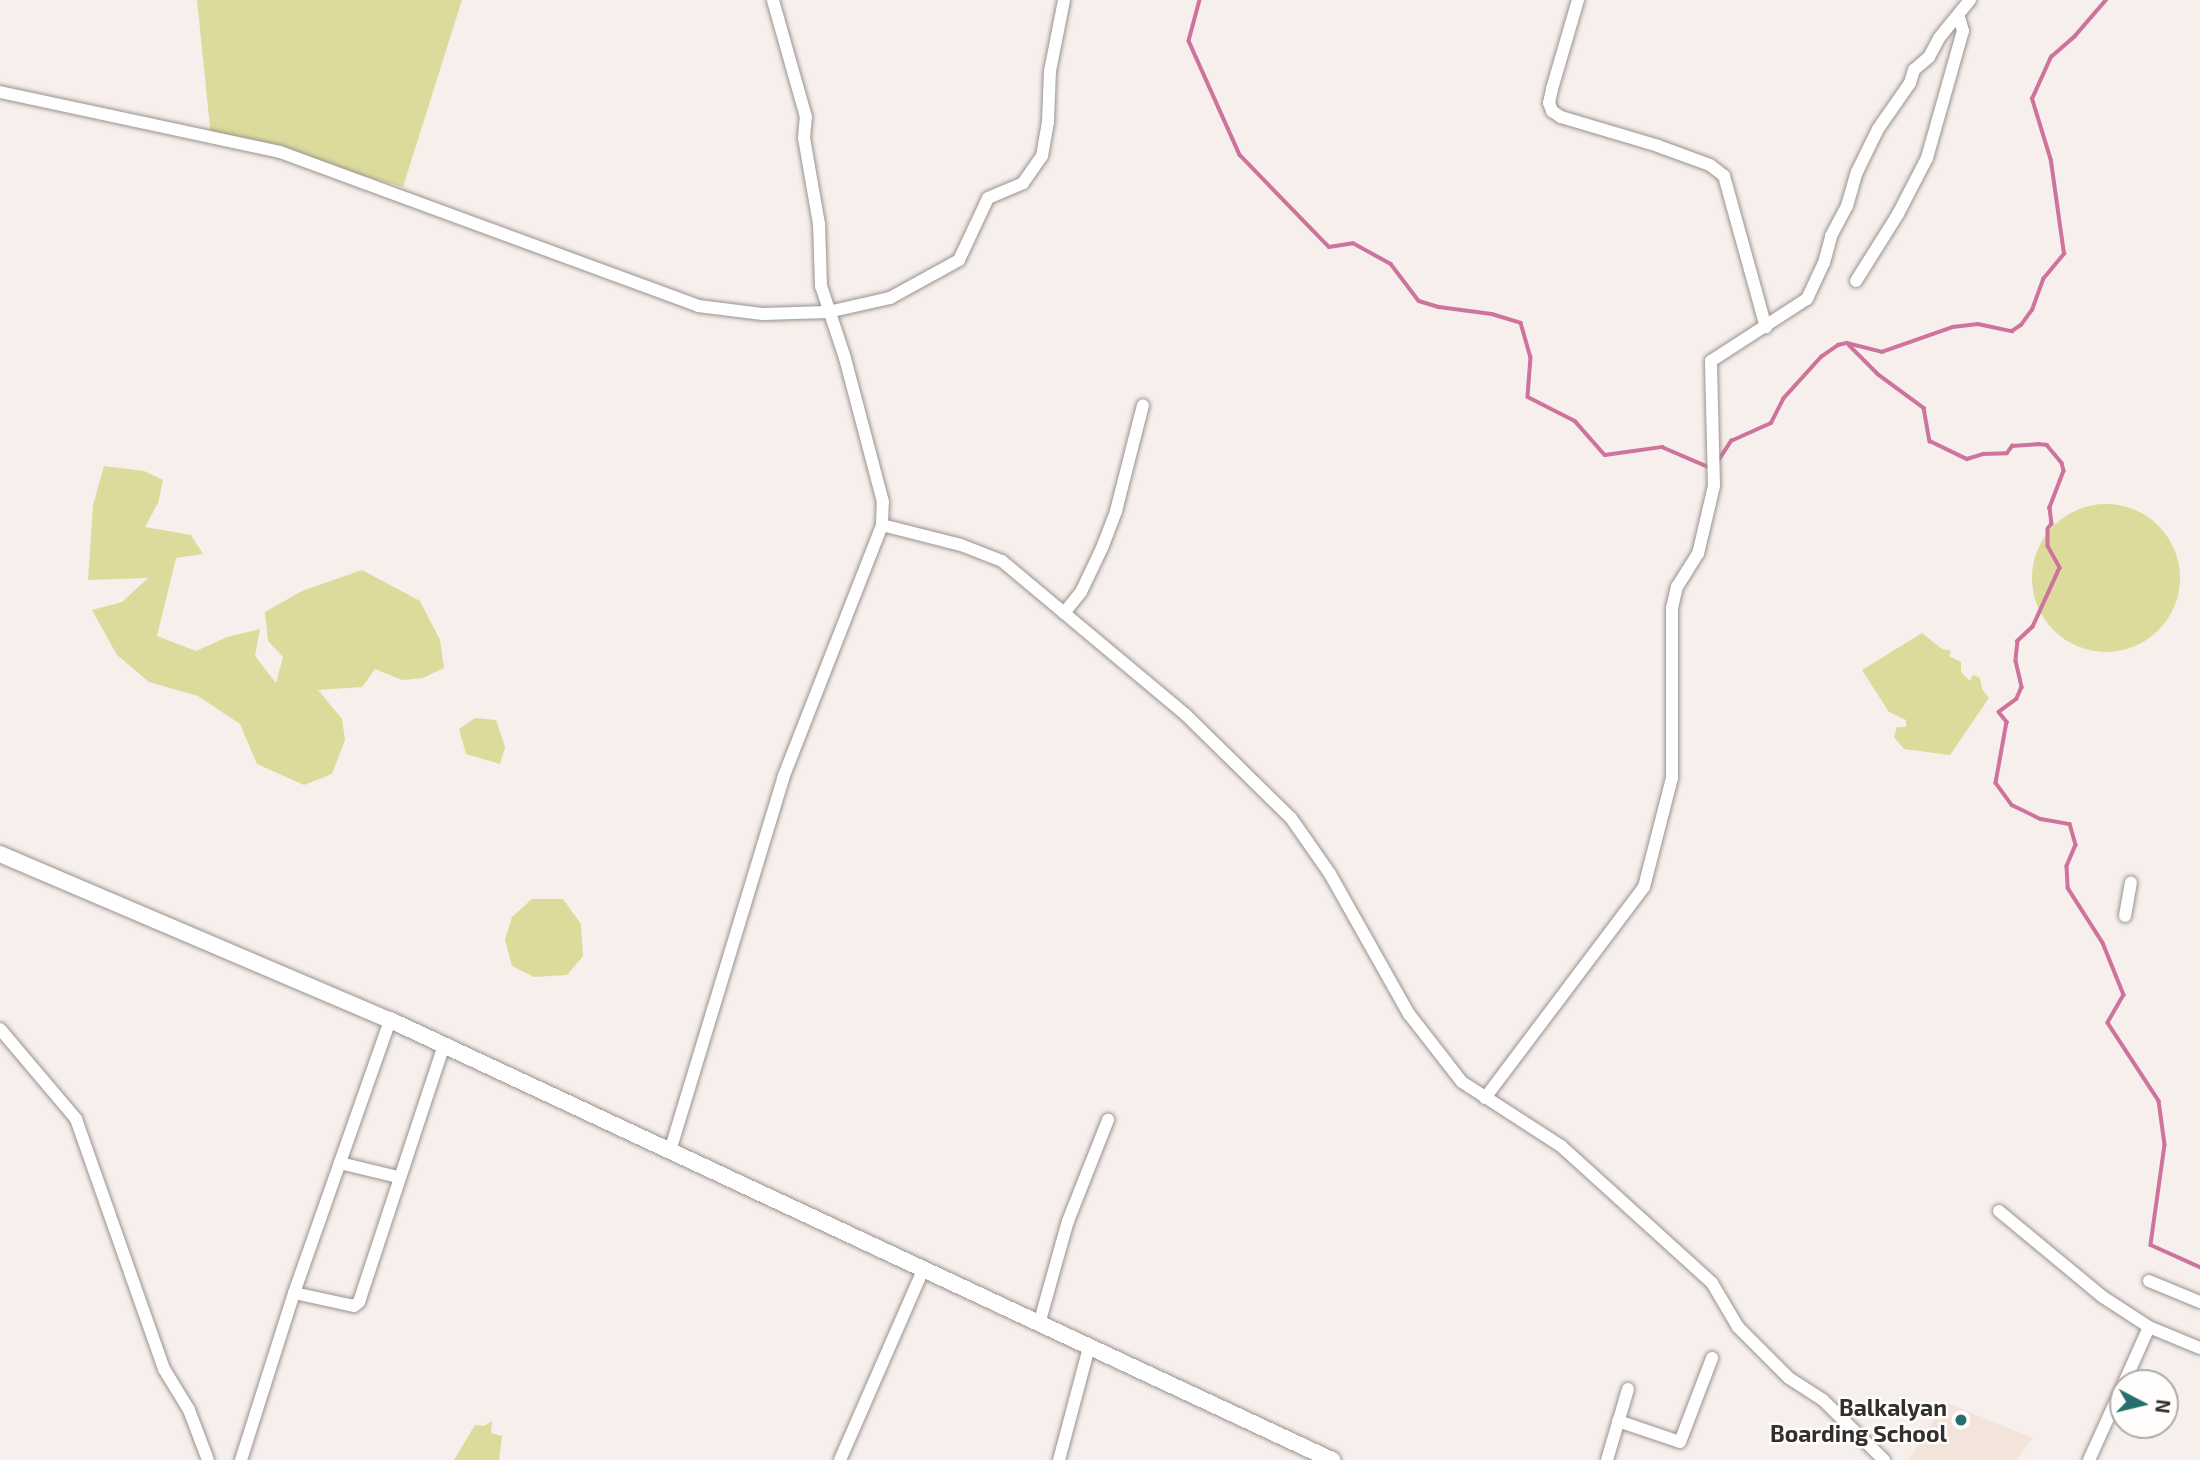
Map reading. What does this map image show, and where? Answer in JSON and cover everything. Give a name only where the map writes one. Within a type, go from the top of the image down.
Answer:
[{"type":"street","points":[[670,1151],[783,778],[882,525],[883,502],[845,358],[821,286],[819,224],[804,138],[806,117],[774,0]]},
{"type":"street","points":[[0,92],[280,152],[698,306],[763,314],[828,312],[890,298],[959,260],[988,198],[1023,183],[1042,156],[1048,122],[1050,71],[1064,0]]},
{"type":"street","points":[[1578,0],[1552,89],[1549,103],[1552,111],[1561,117],[1671,150],[1710,165],[1724,176],[1766,327]]},
{"type":"street","points":[[1485,1098],[1644,887],[1672,778],[1672,608],[1677,587],[1698,554],[1714,486],[1710,361],[1807,299],[1824,263],[1831,236],[1847,206],[1857,172],[1878,129],[1910,83],[1914,70],[1929,57],[1939,38],[1959,17],[1970,0]]},
{"type":"street","points":[[1856,281],[1898,214],[1927,158],[1964,32],[1959,17]]},
{"type":"street","points":[[1064,613],[1081,592],[1102,548],[1116,511],[1143,405]]},
{"type":"street","points":[[882,525],[961,545],[1002,561],[1185,714],[1291,818],[1330,874],[1409,1014],[1462,1082],[1561,1146],[1712,1283],[1738,1327],[1789,1378],[1823,1400],[1884,1460]]},
{"type":"street","points":[[0,854],[390,1020],[1332,1460]]},
{"type":"street","points":[[2125,916],[2131,884]]},
{"type":"street","points":[[241,1460],[294,1293],[390,1020]]},
{"type":"street","points":[[0,1029],[76,1119],[164,1370],[189,1410],[208,1460]]},
{"type":"street","points":[[294,1293],[354,1306],[358,1304],[444,1045]]},
{"type":"street","points":[[1039,1324],[1068,1221],[1108,1120]]},
{"type":"street","points":[[340,1164],[398,1177]]},
{"type":"street","points":[[1999,1212],[2103,1297],[2149,1327],[2200,1348]]},
{"type":"street","points":[[840,1460],[923,1270]]},
{"type":"street","points":[[2149,1281],[2200,1302]]},
{"type":"street","points":[[2130,1369],[2149,1327]]},
{"type":"street","points":[[1059,1460],[1089,1348]]},
{"type":"street","points":[[1618,1421],[1680,1442],[1712,1357]]},
{"type":"street","points":[[1607,1460],[1628,1389]]},
{"type":"street","points":[[2089,1460],[2109,1415]]},
{"type":"shaded area","points":[[197,0],[462,0],[403,187],[280,152],[211,137]]},
{"type":"shaded area","points":[[104,466],[144,471],[163,480],[158,503],[145,527],[191,535],[203,554],[176,558],[157,636],[196,651],[227,637],[260,629],[255,656],[276,683],[283,657],[268,641],[265,612],[302,591],[362,570],[420,601],[440,640],[444,668],[423,678],[402,680],[375,669],[362,687],[318,690],[342,719],[345,740],[332,774],[304,785],[257,764],[240,724],[198,696],[149,682],[117,655],[92,610],[122,602],[148,578],[88,580],[93,505]]},
{"type":"shaded area","points":[[2106,504],[2134,510],[2158,526],[2174,550],[2180,578],[2174,606],[2158,630],[2134,646],[2106,652],[2078,646],[2054,630],[2038,606],[2032,578],[2038,550],[2054,526],[2078,510]]},
{"type":"shaded area","points":[[1922,633],[1942,649],[1951,651],[1949,656],[1961,662],[1961,672],[1970,681],[1973,675],[1980,678],[1982,689],[1989,698],[1950,755],[1904,749],[1894,737],[1897,727],[1906,727],[1906,720],[1889,712],[1862,670]]},
{"type":"shaded area","points":[[475,718],[496,720],[505,747],[500,764],[466,754],[459,729]]},
{"type":"shaded area","points":[[532,899],[563,899],[581,924],[583,956],[567,975],[534,977],[512,966],[505,940],[512,917]]},
{"type":"shaded area","name":"Balkalyan Boarding School","points":[[1945,1402],[2033,1438],[2016,1460],[1909,1460]]},
{"type":"shaded area","points":[[492,1421],[491,1433],[502,1436],[499,1460],[454,1460],[475,1425],[484,1426]]},
{"type":"waterway","points":[[1200,0],[1189,41],[1240,155],[1329,247],[1353,243],[1391,264],[1419,301],[1439,307],[1492,314],[1521,323],[1531,357],[1528,397],[1575,421],[1605,455],[1662,447],[1711,468]]},
{"type":"waterway","points":[[1718,461],[1731,441],[1771,423],[1783,399],[1821,357],[1838,345],[1847,343],[1882,352],[1953,327],[1978,324],[2012,331],[2021,325],[2032,310],[2043,279],[2064,254],[2051,161],[2032,99],[2051,57],[2075,36],[2106,0]]},
{"type":"waterway","points":[[1849,345],[1879,375],[1924,408],[1930,441],[1967,459],[1983,454],[2007,453],[2012,446],[2047,445],[2062,463],[2064,471],[2050,508],[2052,524],[2048,529],[2048,546],[2060,568],[2033,627],[2018,641],[2016,661],[2022,687],[2017,699],[1999,712],[2007,722],[1996,783],[2012,805],[2041,819],[2070,824],[2076,845],[2067,866],[2068,888],[2103,943],[2124,995],[2108,1023],[2159,1101],[2165,1145],[2151,1245],[2200,1267]]},
{"type":"place","name":"Balkalyan Boarding School","points":[[1961,1420]]}]
